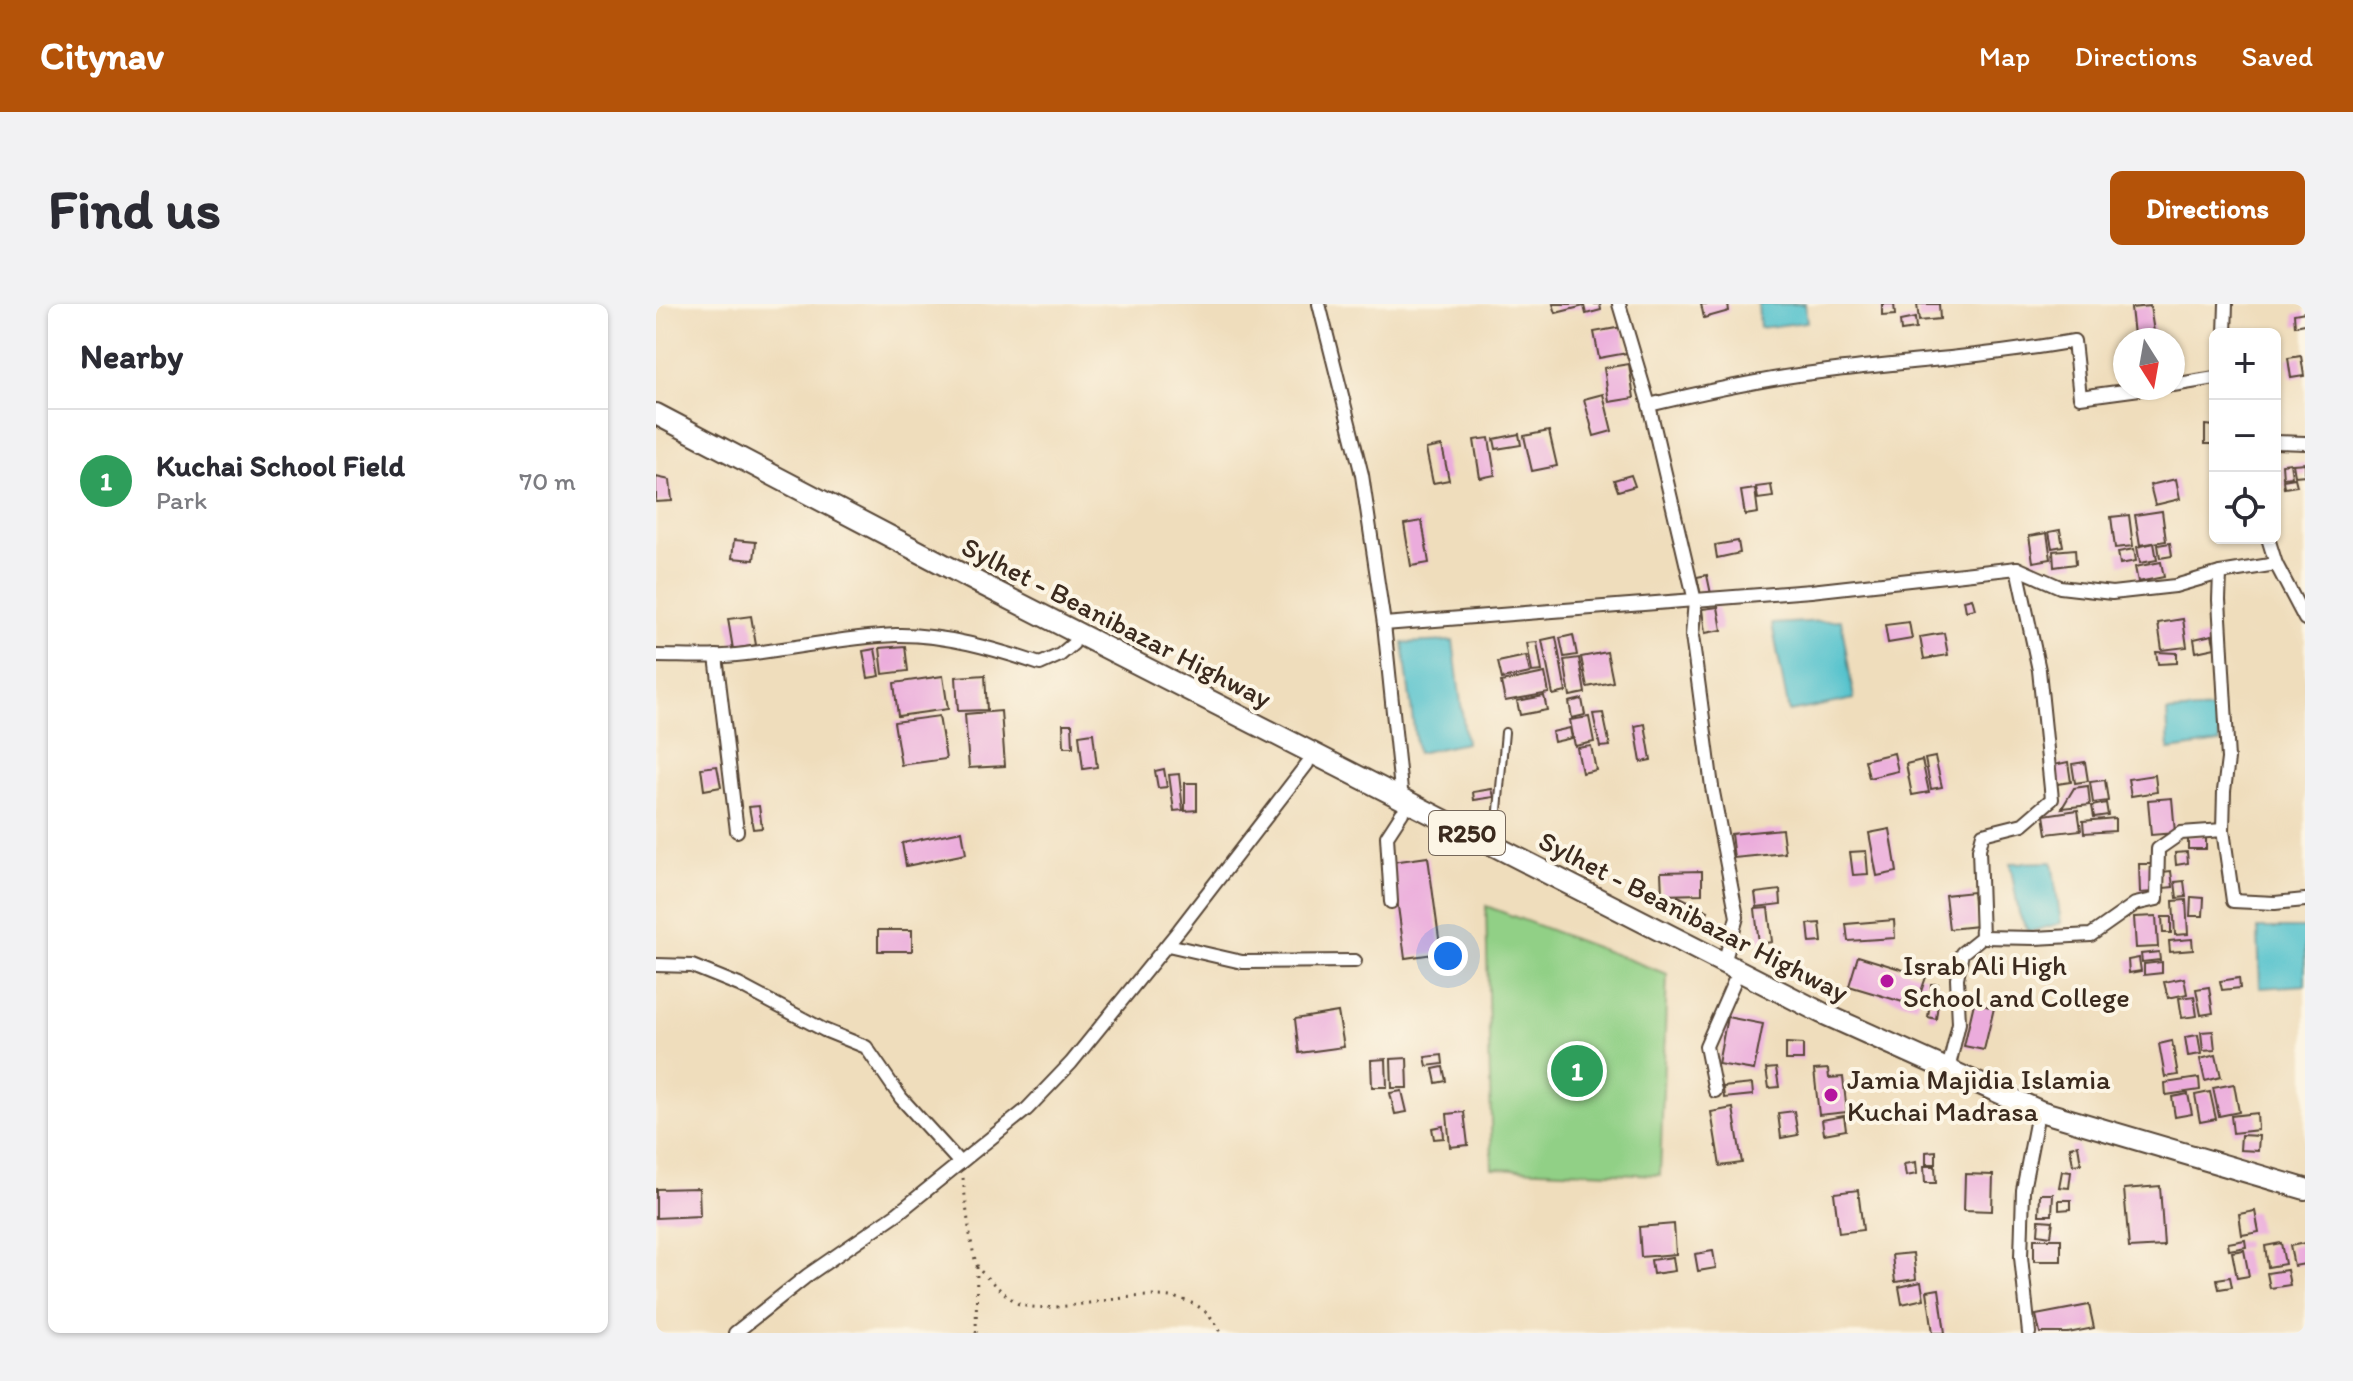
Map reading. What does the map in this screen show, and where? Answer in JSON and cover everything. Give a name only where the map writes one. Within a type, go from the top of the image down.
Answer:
[{"type":"main road","name":"Sylhet - Beanibazar Highway","points":[[656,414],[1818,1024],[2036,1123],[2304,1189]]},
{"type":"main road","name":"Sylhet - Beanibazar Highway","points":[[656,427],[1307,764],[1495,847],[1822,1013],[2040,1111],[2304,1189]]},
{"type":"street","points":[[1319,304],[1362,475],[1384,624],[1402,807],[1387,836],[1391,902]]},
{"type":"street","points":[[1619,304],[1649,405],[1695,601],[1692,636],[1697,675],[1712,787],[1737,917],[1724,963]]},
{"type":"street","points":[[2225,328],[2226,304]]},
{"type":"street","points":[[1649,405],[1710,390],[1833,370],[2002,354],[2074,341],[2080,397],[2113,393]]},
{"type":"street","points":[[2185,383],[2209,379]]},
{"type":"street","points":[[2281,442],[2305,443]]},
{"type":"street","points":[[2270,544],[2276,564],[2305,619]]},
{"type":"street","points":[[1384,624],[1811,591],[2017,568],[2060,587],[2112,593],[2175,586],[2220,573],[2276,564]]},
{"type":"street","points":[[1982,937],[1979,849],[1983,834],[2023,824],[2052,799],[2039,670],[2017,568]]},
{"type":"street","points":[[2220,573],[2228,759],[2223,830],[2233,901],[2275,903],[2305,900]]},
{"type":"street","points":[[656,656],[716,656],[898,635],[956,641],[998,650],[1040,664],[1060,655],[1073,644]]},
{"type":"street","points":[[716,656],[737,831]]},
{"type":"street","points":[[735,1333],[808,1275],[898,1213],[1038,1097],[1071,1063],[1168,945],[1307,764]]},
{"type":"street","points":[[1948,1070],[1959,1023],[1957,978],[1962,953],[1982,937],[2091,935],[2135,904],[2157,899],[2158,849],[2181,833],[2223,830]]},
{"type":"street","points":[[1168,945],[1242,962],[1355,961]]},
{"type":"street","points":[[656,965],[692,966],[739,985],[824,1030],[866,1047],[901,1098],[960,1163]]},
{"type":"street","points":[[1715,1091],[1706,1046],[1734,982]]},
{"type":"street","points":[[2029,1333],[2021,1257],[2023,1190],[2036,1123]]},
{"type":"lane","points":[[1495,847],[1505,732]]},
{"type":"path","points":[[960,1163],[977,1267],[976,1333]]},
{"type":"path","points":[[977,1267],[1019,1304],[1069,1307],[1113,1298],[1161,1296],[1193,1302],[1221,1333]]},
{"type":"green space","points":[[1486,906],[1667,974],[1660,1175],[1492,1168]]},
{"type":"water","points":[[1758,304],[1805,304],[1807,322],[1760,328]]},
{"type":"water","points":[[1841,620],[1854,699],[1789,712],[1772,624]]},
{"type":"water","points":[[1453,641],[1466,743],[1417,753],[1403,643]]},
{"type":"water","points":[[2216,709],[2220,743],[2169,750],[2167,712]]},
{"type":"water","points":[[2052,862],[2061,923],[2029,932],[2019,914],[2010,863]]},
{"type":"water","points":[[2258,928],[2305,928],[2305,985],[2260,988]]},
{"type":"building","points":[[1553,304],[1600,304],[1601,310],[1586,314],[1584,306],[1556,313]]},
{"type":"building","points":[[1701,304],[1728,304],[1729,311],[1704,318]]},
{"type":"building","points":[[1882,304],[1894,304],[1895,315],[1882,316]]},
{"type":"building","points":[[1917,304],[1939,304],[1940,319],[1919,321]]},
{"type":"building","points":[[2150,306],[2153,328],[2133,328],[2131,308]]},
{"type":"building","points":[[2305,312],[2305,324],[2295,326],[2294,314]]},
{"type":"building","points":[[1915,318],[1916,329],[1901,331],[1900,321]]},
{"type":"building","points":[[1622,327],[1627,353],[1599,358],[1594,332]]},
{"type":"building","points":[[2301,356],[2304,376],[2291,378],[2288,358]]},
{"type":"building","points":[[1629,364],[1634,398],[1609,402],[1604,368]]},
{"type":"building","points":[[1603,394],[1612,431],[1594,436],[1584,399]]},
{"type":"building","points":[[2205,425],[2209,425],[2209,444],[2205,444]]},
{"type":"building","points":[[1549,431],[1557,466],[1532,471],[1524,436]]},
{"type":"building","points":[[1519,434],[1521,445],[1496,449],[1494,439]]},
{"type":"building","points":[[1489,438],[1495,475],[1480,478],[1474,440]]},
{"type":"building","points":[[1442,446],[1449,480],[1433,483],[1426,449]]},
{"type":"building","points":[[2290,463],[2292,477],[2283,478],[2282,464]]},
{"type":"building","points":[[2305,463],[2305,475],[2295,476],[2293,464]]},
{"type":"building","points":[[1631,475],[1635,486],[1618,491],[1614,480]]},
{"type":"building","points":[[656,477],[670,480],[672,501],[656,502]]},
{"type":"building","points":[[2295,478],[2297,486],[2284,488],[2283,480]]},
{"type":"building","points":[[2176,479],[2180,499],[2155,505],[2150,485]]},
{"type":"building","points":[[1771,485],[1773,497],[1758,499],[1756,487]]},
{"type":"building","points":[[1755,489],[1758,513],[1745,515],[1741,491]]},
{"type":"building","points":[[2162,511],[2166,541],[2140,545],[2135,515]]},
{"type":"building","points":[[2129,515],[2133,546],[2115,548],[2111,517]]},
{"type":"building","points":[[1422,521],[1429,563],[1411,566],[1404,524]]},
{"type":"building","points":[[2060,530],[2063,546],[2052,548],[2049,532]]},
{"type":"building","points":[[2047,533],[2051,559],[2033,562],[2029,536]]},
{"type":"building","points":[[734,540],[756,542],[754,560],[732,558]]},
{"type":"building","points":[[1738,541],[1740,553],[1717,558],[1715,545]]},
{"type":"building","points":[[2154,543],[2157,560],[2140,563],[2137,547]]},
{"type":"building","points":[[2170,543],[2172,556],[2160,558],[2158,545]]},
{"type":"building","points":[[2075,549],[2076,564],[2054,567],[2053,551]]},
{"type":"building","points":[[2134,549],[2136,561],[2120,564],[2118,552]]},
{"type":"building","points":[[2161,562],[2164,577],[2138,582],[2135,567]]},
{"type":"building","points":[[1707,575],[1711,594],[1701,596],[1697,577]]},
{"type":"building","points":[[1972,598],[1975,609],[1966,611],[1964,600]]},
{"type":"building","points":[[1718,607],[1722,630],[1705,633],[1702,609]]},
{"type":"building","points":[[751,616],[756,645],[733,649],[728,619]]},
{"type":"building","points":[[2183,619],[2187,647],[2162,650],[2158,623]]},
{"type":"building","points":[[1909,622],[1912,639],[1888,643],[1885,625]]},
{"type":"building","points":[[1944,633],[1948,655],[1924,659],[1920,637]]},
{"type":"building","points":[[1573,635],[1577,655],[1564,657],[1560,638]]},
{"type":"building","points":[[2212,635],[2215,648],[2196,652],[2194,639]]},
{"type":"building","points":[[1556,637],[1566,692],[1553,695],[1542,640]]},
{"type":"building","points":[[1537,642],[1542,671],[1532,672],[1527,643]]},
{"type":"building","points":[[905,646],[908,671],[883,674],[880,648]]},
{"type":"building","points":[[875,649],[880,676],[868,678],[863,651]]},
{"type":"building","points":[[1607,652],[1613,682],[1587,687],[1581,657]]},
{"type":"building","points":[[2156,652],[2177,653],[2177,663],[2158,664]]},
{"type":"building","points":[[1526,656],[1530,673],[1502,679],[1498,662]]},
{"type":"building","points":[[1579,658],[1585,693],[1570,696],[1564,660]]},
{"type":"building","points":[[1545,673],[1549,693],[1505,701],[1501,682]]},
{"type":"building","points":[[985,675],[987,710],[958,711],[956,677]]},
{"type":"building","points":[[943,676],[948,709],[898,716],[894,683]]},
{"type":"building","points":[[1544,696],[1547,710],[1520,715],[1517,701]]},
{"type":"building","points":[[1582,699],[1585,715],[1572,718],[1569,702]]},
{"type":"building","points":[[1001,711],[1005,766],[969,768],[965,714]]},
{"type":"building","points":[[1603,713],[1610,746],[1600,747],[1593,714]]},
{"type":"building","points":[[939,716],[946,759],[901,765],[894,722]]},
{"type":"building","points":[[1589,717],[1594,742],[1575,746],[1570,720]]},
{"type":"building","points":[[1063,724],[1072,724],[1073,747],[1064,747]]},
{"type":"building","points":[[1645,724],[1651,760],[1641,762],[1635,726]]},
{"type":"building","points":[[1570,728],[1572,738],[1554,742],[1552,732]]},
{"type":"building","points":[[1093,733],[1097,767],[1083,769],[1079,735]]},
{"type":"building","points":[[1591,746],[1596,770],[1582,773],[1577,748]]},
{"type":"building","points":[[1894,753],[1898,771],[1869,778],[1865,760]]},
{"type":"building","points":[[1935,757],[1942,787],[1931,789],[1925,759]]},
{"type":"building","points":[[1922,760],[1929,792],[1912,795],[1906,764]]},
{"type":"building","points":[[2068,762],[2071,782],[2057,784],[2054,765]]},
{"type":"building","points":[[2085,762],[2088,781],[2075,783],[2072,764]]},
{"type":"building","points":[[717,766],[721,787],[704,790],[701,768]]},
{"type":"building","points":[[1164,769],[1167,787],[1158,788],[1155,771]]},
{"type":"building","points":[[1179,774],[1183,810],[1174,811],[1169,775]]},
{"type":"building","points":[[2155,775],[2157,792],[2131,796],[2128,779]]},
{"type":"building","points":[[2105,780],[2108,801],[2093,803],[2090,782]]},
{"type":"building","points":[[1185,783],[1197,783],[1197,810],[1185,811]]},
{"type":"building","points":[[2088,786],[2090,805],[2062,808],[2074,788]]},
{"type":"building","points":[[1492,789],[1494,797],[1474,800],[1473,792]]},
{"type":"building","points":[[2172,798],[2175,833],[2151,835],[2148,800]]},
{"type":"building","points":[[2106,803],[2108,815],[2094,817],[2092,806]]},
{"type":"building","points":[[759,806],[762,828],[753,829],[749,807]]},
{"type":"building","points":[[2078,810],[2081,830],[2047,834],[2044,815]]},
{"type":"building","points":[[2115,818],[2115,831],[2084,833],[2083,821]]},
{"type":"building","points":[[1782,829],[1785,853],[1734,858],[1731,834]]},
{"type":"building","points":[[1890,829],[1897,872],[1877,876],[1869,833]]},
{"type":"building","points":[[962,831],[966,854],[906,866],[902,843]]},
{"type":"building","points":[[2188,836],[2206,836],[2206,849],[2188,849]]},
{"type":"building","points":[[1866,851],[1868,874],[1853,875],[1850,852]]},
{"type":"building","points":[[2187,852],[2188,863],[2176,865],[2175,853]]},
{"type":"building","points":[[1428,857],[1441,953],[1405,958],[1392,862]]},
{"type":"building","points":[[2139,864],[2154,864],[2154,892],[2140,893]]},
{"type":"building","points":[[1702,871],[1702,894],[1662,895],[1661,872]]},
{"type":"building","points":[[2171,871],[2173,887],[2164,888],[2162,872]]},
{"type":"building","points":[[2184,881],[2186,897],[2177,898],[2175,882]]},
{"type":"building","points":[[1780,890],[1781,904],[1757,907],[1755,893]]},
{"type":"building","points":[[1973,892],[1977,926],[1949,929],[1945,895]]},
{"type":"building","points":[[1678,896],[1708,911],[1703,920],[1673,906]]},
{"type":"building","points":[[2191,897],[2204,898],[2203,916],[2190,916]]},
{"type":"building","points":[[2186,900],[2188,934],[2175,935],[2173,901]]},
{"type":"building","points":[[1768,908],[1772,942],[1759,944],[1755,909]]},
{"type":"building","points":[[2156,916],[2158,947],[2136,948],[2134,917]]},
{"type":"building","points":[[2162,917],[2171,917],[2171,933],[2163,933]]},
{"type":"building","points":[[1894,920],[1895,938],[1848,941],[1846,924]]},
{"type":"building","points":[[1820,923],[1822,942],[1810,943],[1808,924]]},
{"type":"building","points":[[878,930],[912,930],[912,951],[878,951]]},
{"type":"building","points":[[2192,939],[2193,950],[2170,952],[2169,941]]},
{"type":"building","points":[[2159,952],[2160,960],[2142,962],[2141,954]]},
{"type":"building","name":"Israb Ali High School and College","points":[[1858,956],[1926,977],[1916,1006],[1849,986]]},
{"type":"building","points":[[2139,958],[2141,971],[2129,973],[2128,960]]},
{"type":"building","points":[[2162,962],[2162,973],[2144,975],[2144,964]]},
{"type":"building","points":[[2184,978],[2187,994],[2168,998],[2164,982]]},
{"type":"building","points":[[2239,978],[2240,988],[2222,990],[2220,981]]},
{"type":"building","points":[[1931,984],[1938,984],[1938,999],[1931,999]]},
{"type":"building","points":[[2209,987],[2213,1013],[2201,1015],[2196,989]]},
{"type":"building","points":[[2194,996],[2197,1016],[2182,1018],[2179,998]]},
{"type":"building","points":[[1930,1002],[1938,1003],[1936,1019],[1928,1017]]},
{"type":"building","points":[[1974,1003],[1994,1008],[1984,1050],[1964,1046]]},
{"type":"building","points":[[1338,1012],[1344,1047],[1299,1053],[1295,1019]]},
{"type":"building","points":[[1727,1017],[1763,1024],[1754,1070],[1718,1064]]},
{"type":"building","points":[[2213,1031],[2215,1050],[2203,1051],[2201,1032]]},
{"type":"building","points":[[2198,1035],[2201,1054],[2188,1056],[2185,1037]]},
{"type":"building","points":[[2172,1041],[2178,1075],[2165,1077],[2159,1044]]},
{"type":"building","points":[[1786,1043],[1803,1044],[1803,1060],[1786,1060]]},
{"type":"building","points":[[1442,1055],[1443,1064],[1427,1066],[1425,1057]]},
{"type":"building","points":[[2216,1055],[2221,1077],[2205,1081],[2200,1059]]},
{"type":"building","points":[[1407,1058],[1408,1088],[1392,1088],[1391,1059]]},
{"type":"building","points":[[1386,1059],[1387,1087],[1372,1087],[1371,1060]]},
{"type":"building","points":[[1443,1067],[1446,1081],[1436,1083],[1433,1069]]},
{"type":"building","points":[[1776,1068],[1779,1087],[1769,1088],[1766,1069]]},
{"type":"building","name":"Jamia Majidia Islamia Kuchai Madrasa","points":[[1828,1069],[1829,1078],[1843,1077],[1847,1112],[1819,1115],[1814,1070]]},
{"type":"building","points":[[2199,1078],[2200,1090],[2166,1095],[2165,1083]]},
{"type":"building","points":[[1752,1084],[1753,1095],[1724,1098],[1723,1087]]},
{"type":"building","points":[[2234,1084],[2239,1112],[2219,1116],[2213,1088]]},
{"type":"building","points":[[1402,1091],[1407,1112],[1395,1114],[1390,1093]]},
{"type":"building","points":[[2210,1092],[2216,1119],[2200,1122],[2195,1095]]},
{"type":"building","points":[[2188,1094],[2192,1114],[2175,1117],[2172,1097]]},
{"type":"building","points":[[1733,1108],[1742,1163],[1720,1166],[1711,1112]]},
{"type":"building","points":[[1794,1111],[1798,1135],[1781,1138],[1778,1113]]},
{"type":"building","points":[[1464,1112],[1468,1145],[1450,1147],[1447,1114]]},
{"type":"building","points":[[2257,1113],[2258,1130],[2233,1133],[2231,1116]]},
{"type":"building","points":[[1844,1116],[1846,1130],[1824,1134],[1822,1120]]},
{"type":"building","points":[[1443,1126],[1444,1138],[1434,1139],[1432,1128]]},
{"type":"building","points":[[2241,1135],[2259,1136],[2258,1151],[2240,1150]]},
{"type":"building","points":[[2078,1145],[2081,1164],[2073,1165],[2070,1147]]},
{"type":"building","points":[[1936,1151],[1936,1164],[1926,1164],[1926,1152]]},
{"type":"building","points":[[1916,1162],[1917,1174],[1906,1176],[1904,1164]]},
{"type":"building","points":[[1924,1166],[1935,1166],[1936,1183],[1925,1183]]},
{"type":"building","points":[[2062,1171],[2071,1172],[2069,1188],[2059,1187]]},
{"type":"building","points":[[1965,1174],[1993,1175],[1992,1211],[1964,1210]]},
{"type":"building","points":[[2160,1186],[2164,1246],[2129,1248],[2124,1189]]},
{"type":"building","points":[[699,1188],[700,1216],[656,1218],[656,1189]]},
{"type":"building","points":[[1858,1190],[1863,1230],[1839,1233],[1834,1193]]},
{"type":"building","points":[[2040,1194],[2053,1194],[2052,1215],[2039,1215]]},
{"type":"building","points":[[2059,1200],[2071,1200],[2071,1209],[2059,1210]]},
{"type":"building","points":[[2255,1211],[2259,1232],[2242,1235],[2239,1214]]},
{"type":"building","points":[[2039,1220],[2053,1221],[2051,1236],[2038,1234]]},
{"type":"building","points":[[1674,1224],[1676,1254],[1641,1257],[1639,1227]]},
{"type":"building","points":[[2034,1239],[2061,1239],[2061,1261],[2034,1261]]},
{"type":"building","points":[[2245,1240],[2246,1247],[2229,1250],[2228,1243]]},
{"type":"building","points":[[2281,1243],[2285,1264],[2268,1267],[2265,1246]]},
{"type":"building","points":[[2305,1243],[2305,1264],[2294,1266],[2290,1246]]},
{"type":"building","points":[[2244,1250],[2249,1276],[2237,1278],[2232,1252]]},
{"type":"building","points":[[1713,1251],[1716,1268],[1698,1271],[1695,1254]]},
{"type":"building","points":[[1913,1253],[1916,1279],[1895,1282],[1892,1255]]},
{"type":"building","points":[[1673,1257],[1675,1271],[1653,1274],[1651,1260]]},
{"type":"building","points":[[2287,1270],[2290,1285],[2270,1288],[2267,1273]]},
{"type":"building","points":[[2230,1277],[2232,1287],[2219,1289],[2217,1279]]},
{"type":"building","points":[[1921,1282],[1924,1299],[1902,1304],[1899,1287]]},
{"type":"building","points":[[1939,1289],[1945,1333],[1933,1333],[1927,1291]]},
{"type":"building","points":[[2089,1305],[2094,1328],[2068,1333],[2040,1333],[2036,1315]]},
{"type":"place","name":"Israb Ali High School and College","points":[[1887,981]]},
{"type":"place","name":"Kuchai School Field","points":[[1577,1071]]},
{"type":"place","name":"Jamia Majidia Islamia Kuchai Madrasa","points":[[1831,1095]]}]
